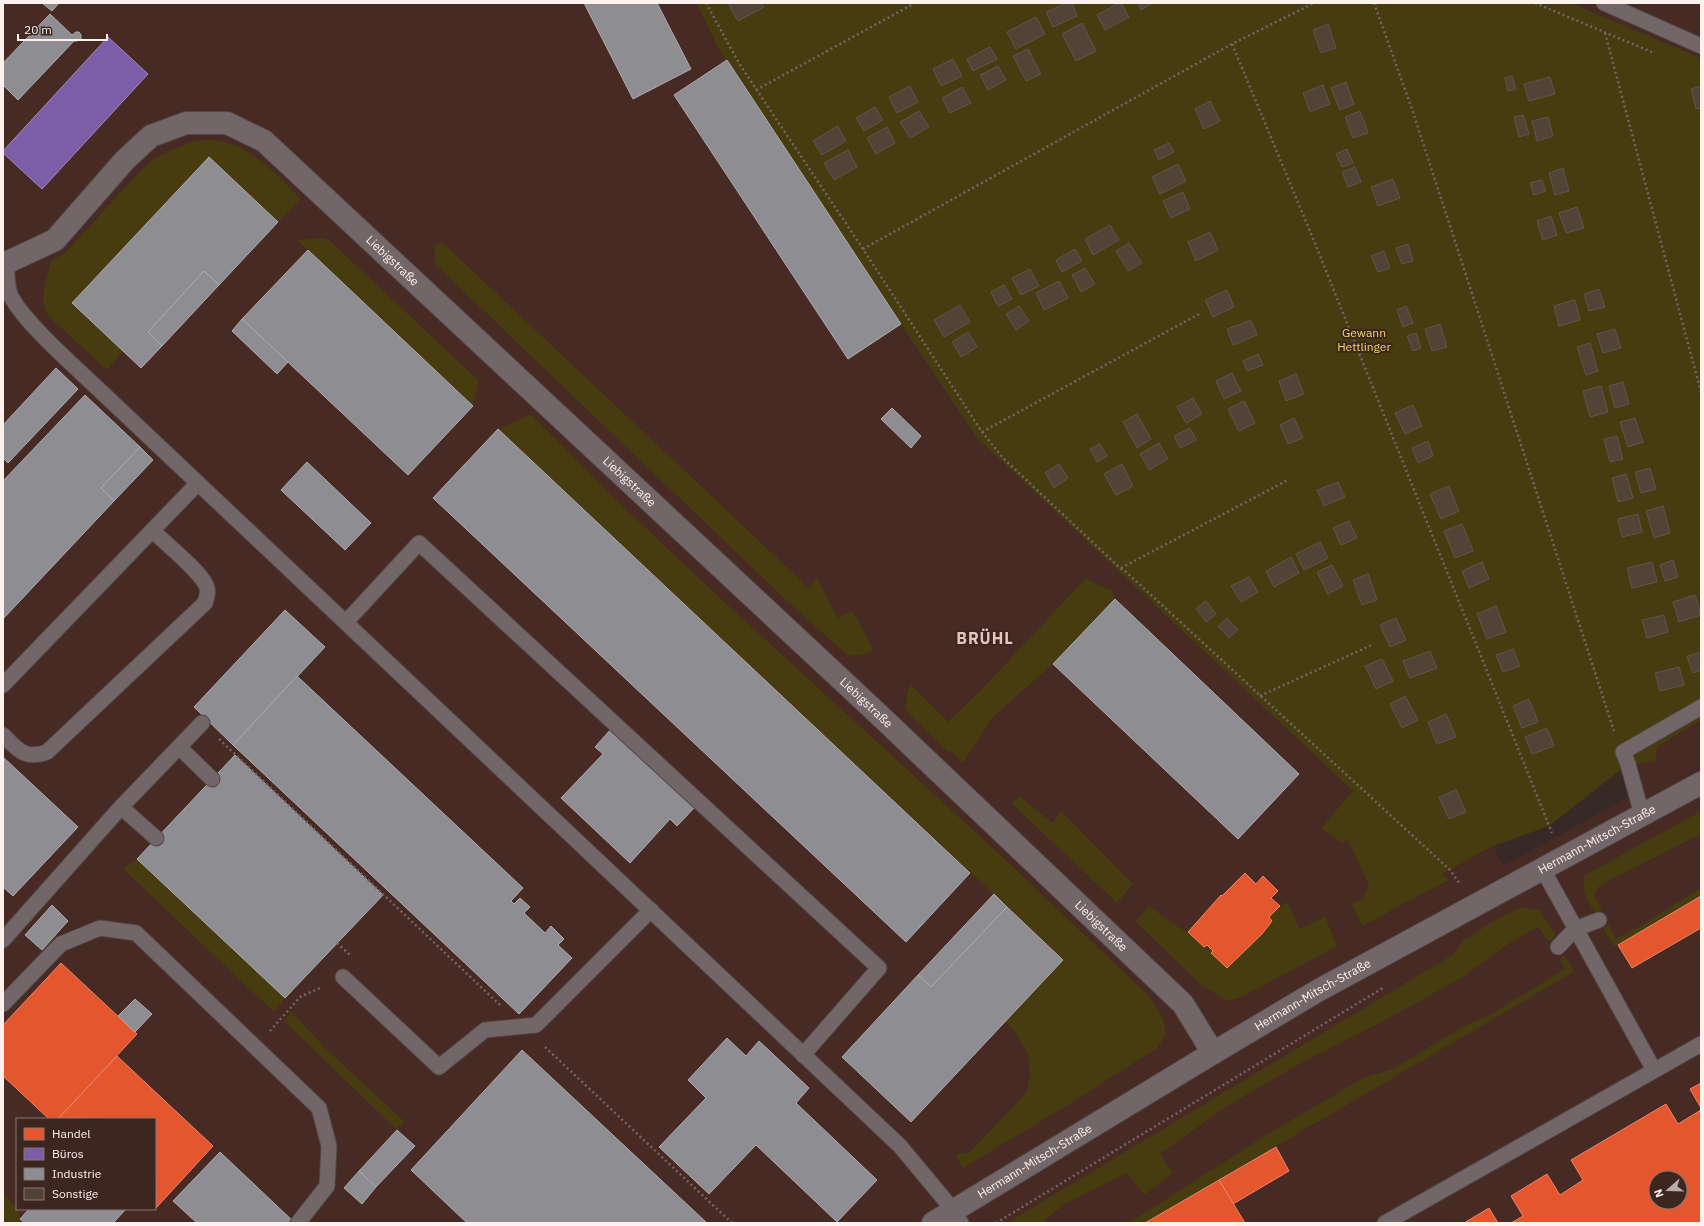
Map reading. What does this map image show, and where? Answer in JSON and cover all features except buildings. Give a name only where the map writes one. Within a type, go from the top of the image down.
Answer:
[{"type":"street","name":"Liebigstraße","points":[[5,263],[55,240],[125,160],[151,136],[186,123],[227,123],[264,141],[875,711],[1183,1004],[1213,1053]]},
{"type":"street","name":"Hermann-Mitsch-Straße","points":[[933,1223],[957,1217],[1213,1053],[1365,964],[1701,782]]},
{"type":"lane","points":[[1604,3],[1701,46]]},
{"type":"lane","points":[[5,263],[9,291],[18,309],[93,384],[900,1146],[957,1217]]},
{"type":"lane","points":[[3,685],[198,483]]},
{"type":"lane","points":[[3,735],[18,749],[27,754],[36,756],[47,752],[205,603],[208,596],[207,586],[199,575],[153,531]]},
{"type":"lane","points":[[346,622],[419,543],[879,968],[803,1055]]},
{"type":"lane","points":[[1642,814],[1628,764],[1623,752],[1701,707]]},
{"type":"lane","points":[[3,940],[121,807],[202,722]]},
{"type":"lane","points":[[179,747],[212,779]]},
{"type":"lane","points":[[121,807],[156,838]]},
{"type":"lane","points":[[1542,868],[1654,1070]]},
{"type":"lane","points":[[343,977],[439,1067],[485,1030],[536,1025],[651,910]]},
{"type":"lane","points":[[1558,947],[1575,929],[1599,920]]},
{"type":"lane","points":[[3,1004],[61,944],[100,928],[136,932],[319,1108],[329,1146],[327,1186],[298,1223]]},
{"type":"lane","points":[[1385,1223],[1701,1044]]},
{"type":"path","points":[[706,3],[740,65],[756,90],[863,248],[982,432],[1003,458],[1120,568],[1126,571],[1450,870],[1475,904]]},
{"type":"path","points":[[756,90],[915,3]]},
{"type":"path","points":[[863,248],[1232,44],[1314,3]]},
{"type":"path","points":[[1374,3],[1413,112],[1616,738],[1623,752]]},
{"type":"path","points":[[1535,3],[1656,54]]},
{"type":"path","points":[[1605,33],[1701,392]]},
{"type":"path","points":[[1232,44],[1315,244],[1549,826],[1564,857]]},
{"type":"path","points":[[982,432],[1201,313]]},
{"type":"path","points":[[1120,568],[1288,480]]},
{"type":"path","points":[[1260,696],[1374,644]]},
{"type":"path","points":[[1350,650],[1352,654]]},
{"type":"path","points":[[217,737],[732,1223]]},
{"type":"path","points":[[256,1048],[280,1018],[300,997],[343,977],[350,955],[337,943]]},
{"type":"path","points":[[996,1223],[1329,1021]]},
{"type":"shaded area","points":[[3,3],[696,3],[721,54],[727,60],[977,438],[1442,874],[1493,846],[1503,866],[1636,793],[1628,764],[1701,720],[1701,1223],[3,1223]]},
{"type":"shaded area","points":[[1571,3],[1701,3],[1701,58]]},
{"type":"green space","name":"Gewann Hettlinger","points":[[696,3],[1571,3],[1701,58],[1701,720],[1657,747],[1655,762],[1628,764],[1549,826],[1493,846],[1442,874],[1449,880],[1362,926],[1352,904],[1364,898],[1369,885],[1348,840],[1341,843],[1321,828],[1353,791],[977,438],[727,60],[721,54]]},
{"type":"green space","points":[[210,140],[237,146],[260,160],[301,199],[278,222],[208,158],[72,303],[123,351],[107,370],[48,316],[43,301],[44,289],[51,261],[66,252],[140,171],[156,157],[194,141]]},
{"type":"green space","points":[[321,238],[329,240],[479,381],[473,406],[297,240]]},
{"type":"green space","points":[[442,242],[809,588],[817,578],[838,618],[853,611],[873,650],[860,655],[853,656],[846,654],[787,601],[435,264],[434,246]]},
{"type":"green space","points":[[531,414],[614,498],[719,597],[1009,863],[1147,994],[1159,1011],[1165,1026],[1165,1036],[1157,1048],[1068,1105],[963,1168],[955,1155],[970,1152],[1026,1093],[1030,1075],[1028,1054],[1017,1034],[1005,1021],[1063,959],[498,429]]},
{"type":"green space","points":[[1086,578],[1104,588],[1111,589],[1115,599],[1053,664],[992,718],[963,763],[951,751],[948,752],[914,719],[905,708],[908,690],[911,685],[948,722],[983,688]]},
{"type":"green space","points":[[1020,796],[1052,823],[1061,811],[1133,884],[1117,903],[1011,803]]},
{"type":"green space","points":[[1701,811],[1701,834],[1599,886],[1594,896],[1602,909],[1595,913],[1584,890],[1585,875]]},
{"type":"green space","points":[[137,859],[285,998],[274,1012],[123,869]]},
{"type":"green space","points":[[1701,888],[1701,896],[1618,945],[1614,946],[1603,928],[1609,925],[1616,939],[1645,923]]},
{"type":"green space","points":[[1288,902],[1299,929],[1325,917],[1337,946],[1244,996],[1228,1001],[1202,986],[1135,921],[1149,906],[1178,927],[1188,932],[1204,947],[1207,945],[1213,951],[1211,953],[1227,968],[1249,947],[1272,921],[1269,917],[1280,906]]},
{"type":"green space","points":[[1521,907],[1539,910],[1554,932],[1554,939],[1549,942],[1538,927],[1505,946],[1463,977],[1382,1022],[1294,1067],[1227,1106],[1160,1154],[1173,1173],[1144,1195],[1127,1173],[1065,1204],[1044,1220],[1045,1223],[1007,1223],[1454,954],[1462,942],[1492,922]]},
{"type":"green space","points":[[1564,955],[1574,970],[1572,973],[1145,1223],[1129,1223],[1271,1132],[1365,1077],[1393,1069],[1466,1025],[1491,1014],[1565,969],[1560,959]]},
{"type":"green space","points":[[292,1012],[326,1049],[404,1121],[397,1130],[284,1021]]},
{"type":"green space","points":[[3,1195],[16,1206],[16,1210],[19,1210],[20,1219],[25,1223],[8,1223],[3,1220]]},
{"type":"district","name":"BRÜHL","points":[[985,638]]}]
